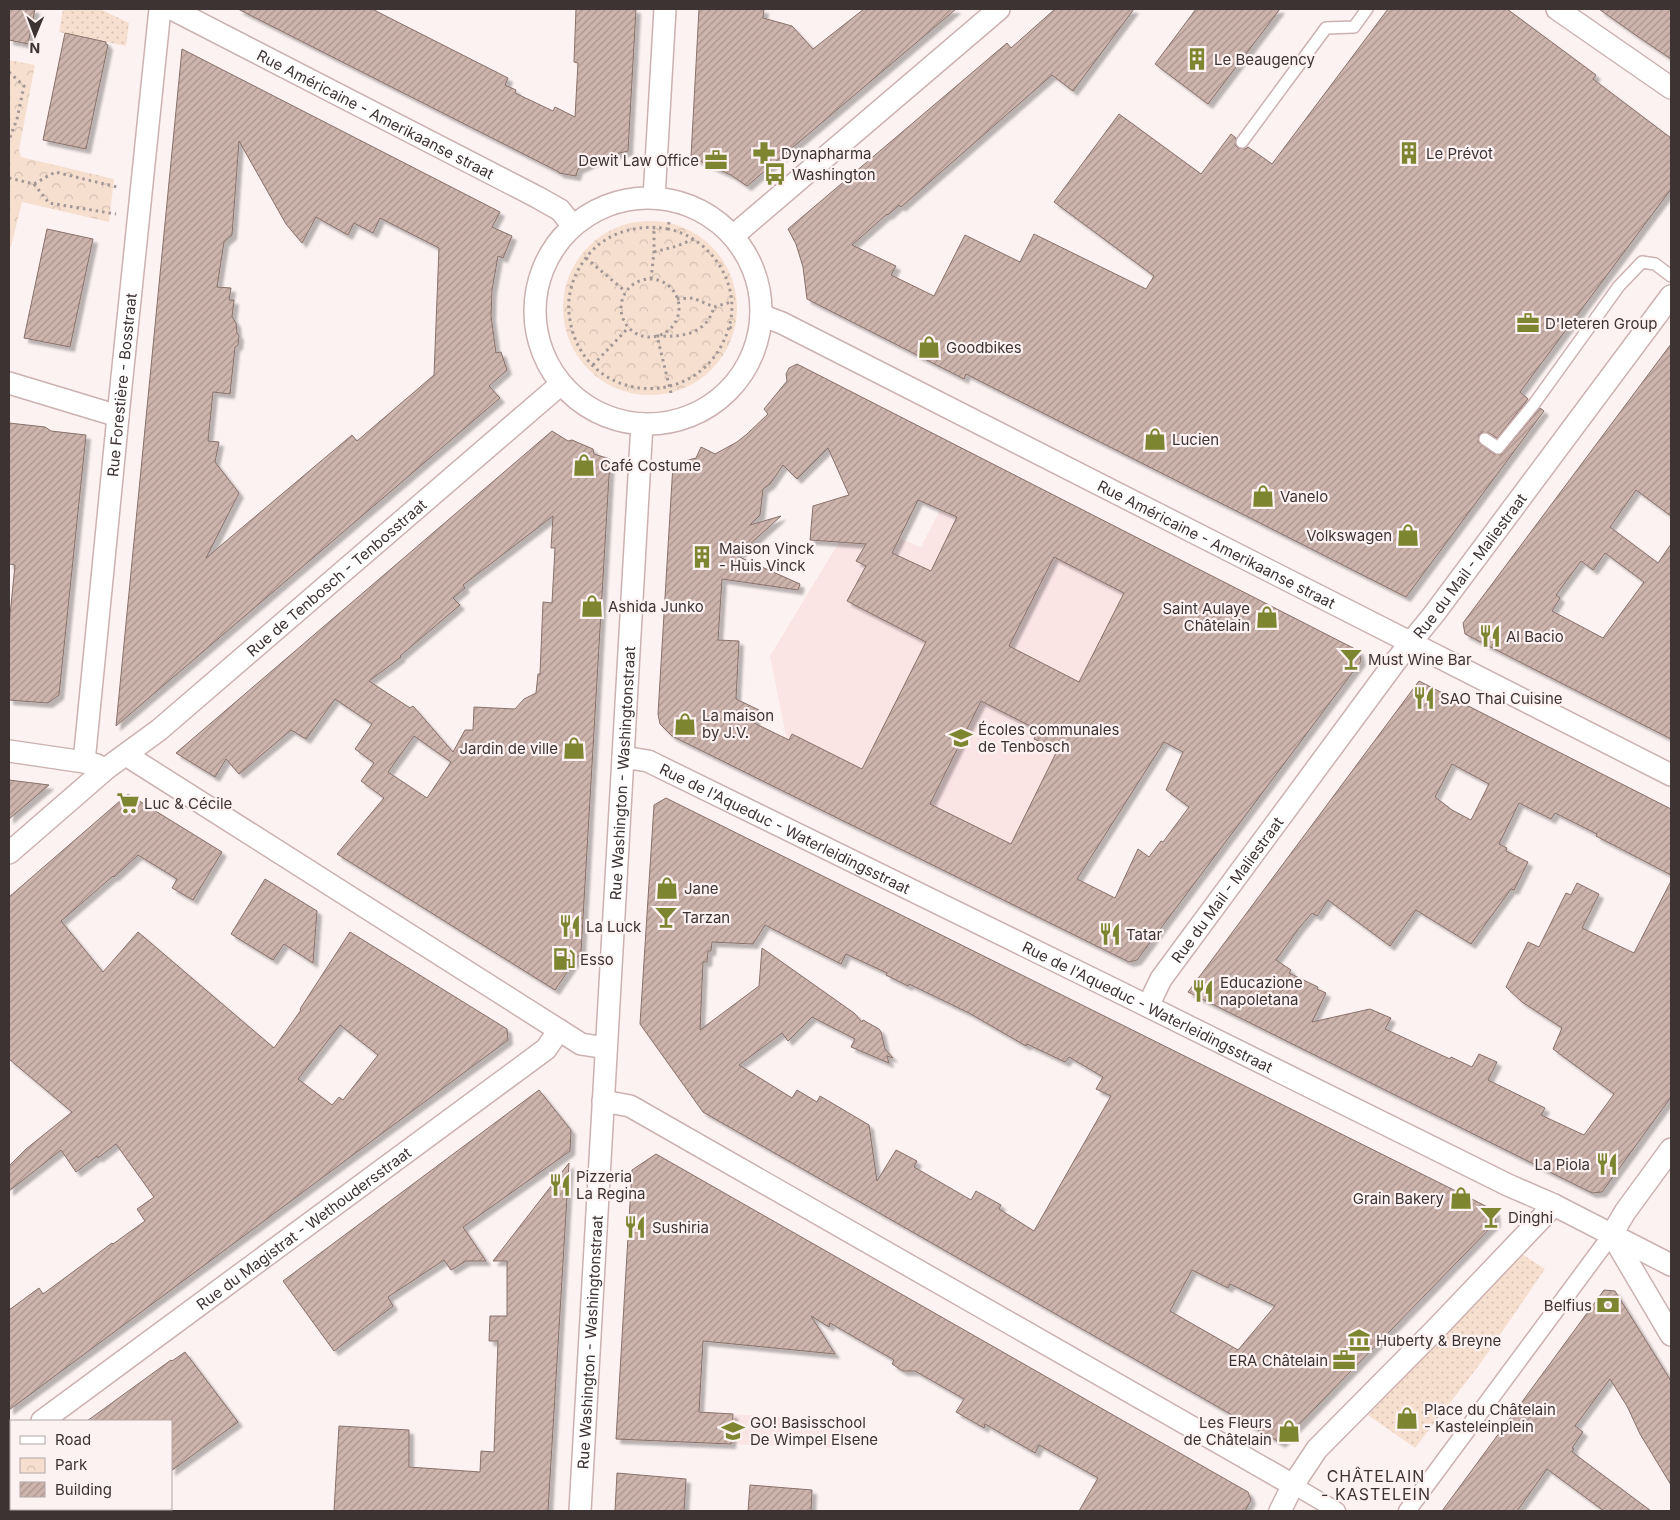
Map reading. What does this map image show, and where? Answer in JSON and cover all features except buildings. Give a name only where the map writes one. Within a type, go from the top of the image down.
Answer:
[{"type":"street","name":"Rue Forestière - Bosstraat","points":[[84,762],[160,9]]},
{"type":"street","name":"Rue Américaine - Amerikaanse straat","points":[[172,9],[537,197],[560,210],[573,226]]},
{"type":"street","points":[[654,198],[666,9]]},
{"type":"street","points":[[733,236],[998,9]]},
{"type":"street","points":[[1557,9],[1671,88]]},
{"type":"street","points":[[654,198],[685,204],[712,218],[733,236],[749,260],[759,287],[761,315],[757,340],[748,364],[733,385],[721,397],[692,415],[674,420],[642,424],[619,420],[597,412],[578,400],[561,384],[545,360],[536,332],[535,299],[540,274],[553,248],[573,226],[597,210],[625,200],[654,198]]},
{"type":"street","name":"Rue du Mail - Maliestraat","points":[[1148,1006],[1162,979],[1411,642],[1671,296]]},
{"type":"street","name":"Rue Américaine - Amerikaanse straat","points":[[761,315],[782,323],[1671,774]]},
{"type":"street","points":[[9,383],[118,416]]},
{"type":"street","name":"Rue de Tenbosch - Tenbosstraat","points":[[9,853],[107,768],[159,730],[561,384]]},
{"type":"street","name":"Rue Washington - Washingtonstraat","points":[[580,1511],[642,424]]},
{"type":"street","points":[[9,751],[84,762],[107,768]]},
{"type":"street","points":[[126,755],[581,1044],[606,1048]]},
{"type":"street","name":"Rue de l'Aqueduc - Waterleidingsstraat","points":[[623,757],[648,761],[1554,1205],[1671,1265]]},
{"type":"street","name":"Rue du Magistrat - Wethoudersstraat","points":[[43,1420],[546,1049],[559,1030]]},
{"type":"street","points":[[603,1101],[630,1106],[1337,1511]]},
{"type":"street","points":[[1407,1511],[1612,1234],[1625,1212],[1671,1149]]},
{"type":"street","points":[[1280,1511],[1317,1449],[1435,1330],[1554,1205]]},
{"type":"street","points":[[1612,1234],[1671,1335]]},
{"type":"lane","points":[[1242,142],[1326,28],[1354,27],[1367,9]]},
{"type":"lane","points":[[1485,439],[1498,448],[1534,404],[1619,286],[1642,262],[1655,264],[1671,276]]},
{"type":"path","points":[[9,72],[24,86],[17,119],[9,140]]},
{"type":"path","points":[[34,184],[54,172],[113,186]]},
{"type":"path","points":[[9,178],[34,184],[49,203],[110,213]]},
{"type":"path","points":[[668,229],[669,222]]},
{"type":"path","points":[[651,279],[654,226]]},
{"type":"path","points":[[654,226],[675,230],[694,239],[709,251],[720,266],[728,284],[731,302],[731,321],[725,339],[716,356],[703,370],[688,380],[670,387],[645,390],[620,384],[598,371],[581,352],[570,328],[568,303],[572,282],[595,247],[612,235],[633,228],[654,226]]},
{"type":"path","points":[[654,252],[694,239]]},
{"type":"path","points":[[586,258],[626,292]]},
{"type":"path","points":[[657,336],[668,329],[676,319],[677,299],[671,288],[658,280],[651,279],[637,282],[626,292],[621,306],[622,315],[629,327],[639,334],[648,336],[677,337],[696,331],[711,318],[714,307]]},
{"type":"path","points":[[677,299],[693,298],[714,307],[731,302]]},
{"type":"path","points":[[593,365],[629,327]]},
{"type":"path","points":[[729,327],[734,329]]},
{"type":"path","points":[[657,336],[671,393]]},
{"type":"shaded area","name":"Écoles communales de Tenbosch","points":[[946,498],[1216,578],[1048,918],[799,800],[770,656],[853,519],[921,547]]},
{"type":"shaded area","name":"GO! Basisschool De Wimpel Elsene","points":[[618,1407],[858,1422],[835,1448],[616,1440]]},
{"type":"green space","points":[[63,9],[100,9],[129,23],[126,46],[59,32]]},
{"type":"green space","points":[[9,60],[35,65],[19,150],[21,157],[114,179],[109,222],[22,202],[11,247],[9,247]]},
{"type":"green space","points":[[641,221],[659,221],[691,231],[717,253],[727,267],[733,283],[737,317],[727,349],[705,375],[691,385],[675,391],[659,395],[641,395],[609,385],[583,363],[573,349],[567,333],[563,317],[563,299],[573,267],[595,241],[609,231],[625,225]]},
{"type":"green space","points":[[1520,1253],[1545,1269],[1480,1364],[1415,1448],[1368,1415]]},
{"type":"place","name":"Le Beaugency","points":[[1197,59]]},
{"type":"place","name":"Dynapharma","points":[[764,153]]},
{"type":"place","name":"Le Prévot","points":[[1409,153]]},
{"type":"place","name":"Dewit Law Office","points":[[716,160]]},
{"type":"place","name":"Washington","points":[[775,174]]},
{"type":"place","name":"D'Ieteren Group","points":[[1528,323]]},
{"type":"place","name":"Goodbikes","points":[[929,347]]},
{"type":"place","name":"Lucien","points":[[1155,439]]},
{"type":"place","name":"Café Costume","points":[[584,465]]},
{"type":"place","name":"Vanelo","points":[[1263,496]]},
{"type":"place","name":"Volkswagen","points":[[1408,535]]},
{"type":"place","name":"Maison Vinck - Huis Vinck","points":[[702,557]]},
{"type":"place","name":"Ashida Junko","points":[[592,606]]},
{"type":"place","name":"Saint Aulaye Châtelain","points":[[1267,617]]},
{"type":"place","name":"Al Bacio","points":[[1490,636]]},
{"type":"place","name":"Must Wine Bar","points":[[1351,659]]},
{"type":"place","name":"SAO Thai Cuisine","points":[[1424,698]]},
{"type":"place","name":"La maison by J.V.","points":[[685,724]]},
{"type":"place","name":"Écoles communales de Tenbosch","points":[[961,738]]},
{"type":"place","name":"Jardin de ville","points":[[574,748]]},
{"type":"place","name":"Luc & Cécile","points":[[128,803]]},
{"type":"place","name":"Jane","points":[[667,888]]},
{"type":"place","name":"Tarzan","points":[[666,917]]},
{"type":"place","name":"La Luck","points":[[570,926]]},
{"type":"place","name":"Tatar","points":[[1110,934]]},
{"type":"place","name":"Esso","points":[[564,959]]},
{"type":"place","name":"Educazione napoletana","points":[[1203,991]]},
{"type":"place","name":"La Piola","points":[[1607,1164]]},
{"type":"place","name":"Pizzeria La Regina","points":[[560,1185]]},
{"type":"place","name":"Grain Bakery","points":[[1461,1198]]},
{"type":"place","name":"Dinghi","points":[[1491,1217]]},
{"type":"place","name":"Sushiria","points":[[635,1227]]},
{"type":"place","name":"Belfius","points":[[1608,1305]]},
{"type":"place","name":"Huberty & Breyne","points":[[1359,1340]]},
{"type":"place","name":"ERA Châtelain","points":[[1344,1360]]},
{"type":"place","name":"Place du Châtelain - Kasteleinplein","points":[[1407,1418]]},
{"type":"place","name":"GO! Basisschool De Wimpel Elsene","points":[[733,1431]]},
{"type":"place","name":"Les Fleurs de Châtelain","points":[[1289,1431]]},
{"type":"district","name":"CHÂTELAIN - KASTELEIN","points":[[1376,1485]]}]
